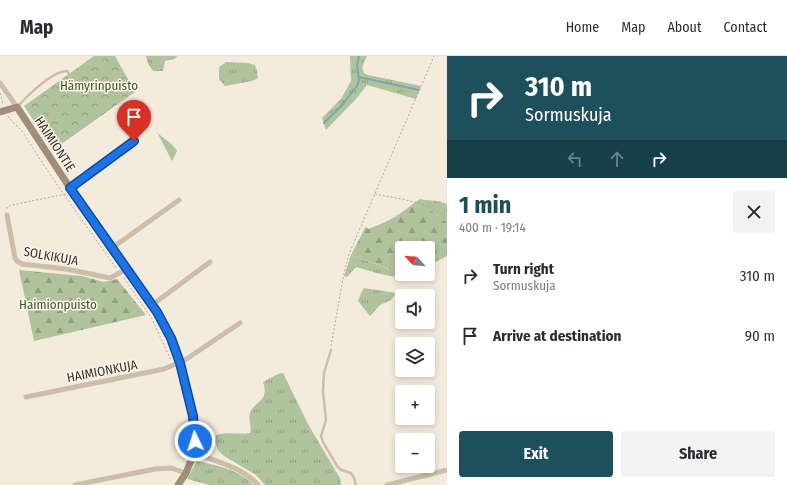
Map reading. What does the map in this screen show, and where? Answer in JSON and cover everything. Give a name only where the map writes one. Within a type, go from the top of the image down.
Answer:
[{"type":"street","points":[[0,83],[17,107],[3,114]]},
{"type":"street","name":"HAIMIONTIE","points":[[17,107],[70,190],[152,305],[171,338],[177,364],[193,416],[195,441],[194,453],[186,473],[178,485]]},
{"type":"street","points":[[70,190],[134,141]]},
{"type":"street","points":[[112,248],[179,200]]},
{"type":"street","name":"SOLKIKUJA","points":[[7,215],[15,258],[22,264],[66,269],[110,278],[127,269]]},
{"type":"street","points":[[152,305],[210,262]]},
{"type":"street","name":"HAIMIONKUJA","points":[[26,397],[164,369],[177,364],[240,323]]},
{"type":"street","points":[[194,453],[236,469],[258,485]]},
{"type":"street","points":[[75,485],[155,469],[171,468],[186,473]]},
{"type":"street","points":[[387,485],[447,470]]},
{"type":"lane","points":[[17,107],[28,94],[55,74],[62,71],[67,71],[70,76]]},
{"type":"lane","points":[[331,350],[324,373],[323,391],[326,420],[321,436],[337,466],[341,470],[351,473],[356,485]]},
{"type":"path","points":[[331,350],[342,280],[349,254],[434,56]]},
{"type":"path","points":[[0,93],[3,114],[21,130],[64,195],[152,319],[177,364]]},
{"type":"path","points":[[38,140],[43,138],[60,108]]},
{"type":"path","points":[[3,114],[10,119]]},
{"type":"path","points":[[7,215],[7,207],[12,205],[64,195],[70,190]]},
{"type":"path","points":[[375,194],[434,208],[447,219]]},
{"type":"path","points":[[184,459],[189,440]]},
{"type":"green space","name":"Hämyrinpuisto","points":[[94,56],[115,56],[135,92],[53,150],[24,106]]},
{"type":"green space","points":[[146,56],[177,56],[175,59],[165,61],[163,71],[153,71],[148,64]]},
{"type":"green space","points":[[350,56],[367,56],[363,64],[363,68],[364,73],[368,75],[421,86],[416,99],[367,85],[356,99],[326,130],[322,118],[341,99],[351,81]]},
{"type":"green space","points":[[226,62],[248,63],[255,65],[258,78],[252,81],[225,86],[219,79],[219,67]]},
{"type":"green space","points":[[157,132],[173,145],[177,151],[172,161],[173,163]]},
{"type":"green space","points":[[420,199],[447,204],[447,223],[430,211],[410,206]]},
{"type":"green space","points":[[410,206],[430,211],[447,223],[447,244],[445,247],[435,253],[435,241],[395,241],[395,268],[390,269],[351,255],[366,226],[368,229],[379,225]]},
{"type":"green space","points":[[447,244],[447,256],[435,262],[435,253]]},
{"type":"green space","points":[[351,255],[389,269],[395,268],[395,276],[376,273],[356,267],[347,277],[344,276]]},
{"type":"green space","name":"Haimionpuisto","points":[[19,270],[82,276],[104,282],[117,279],[146,315],[34,341]]},
{"type":"green space","points":[[364,288],[395,293],[395,294],[391,300],[380,305],[370,316],[358,301]]},
{"type":"green space","points":[[283,373],[309,426],[340,478],[341,485],[265,485],[256,475],[224,456],[218,450],[215,442],[216,435],[224,433],[250,433],[250,413],[263,397],[265,389],[263,382]]},
{"type":"green space","points":[[197,461],[234,472],[241,475],[254,485],[210,485],[187,479]]},
{"type":"waterway","points":[[324,123],[343,104],[357,86],[359,80],[357,65],[359,56]]},
{"type":"waterway","points":[[359,77],[419,90]]},
{"type":"route","points":[[134,141],[70,188],[157,312],[171,338],[180,363],[193,416],[195,441]]}]
